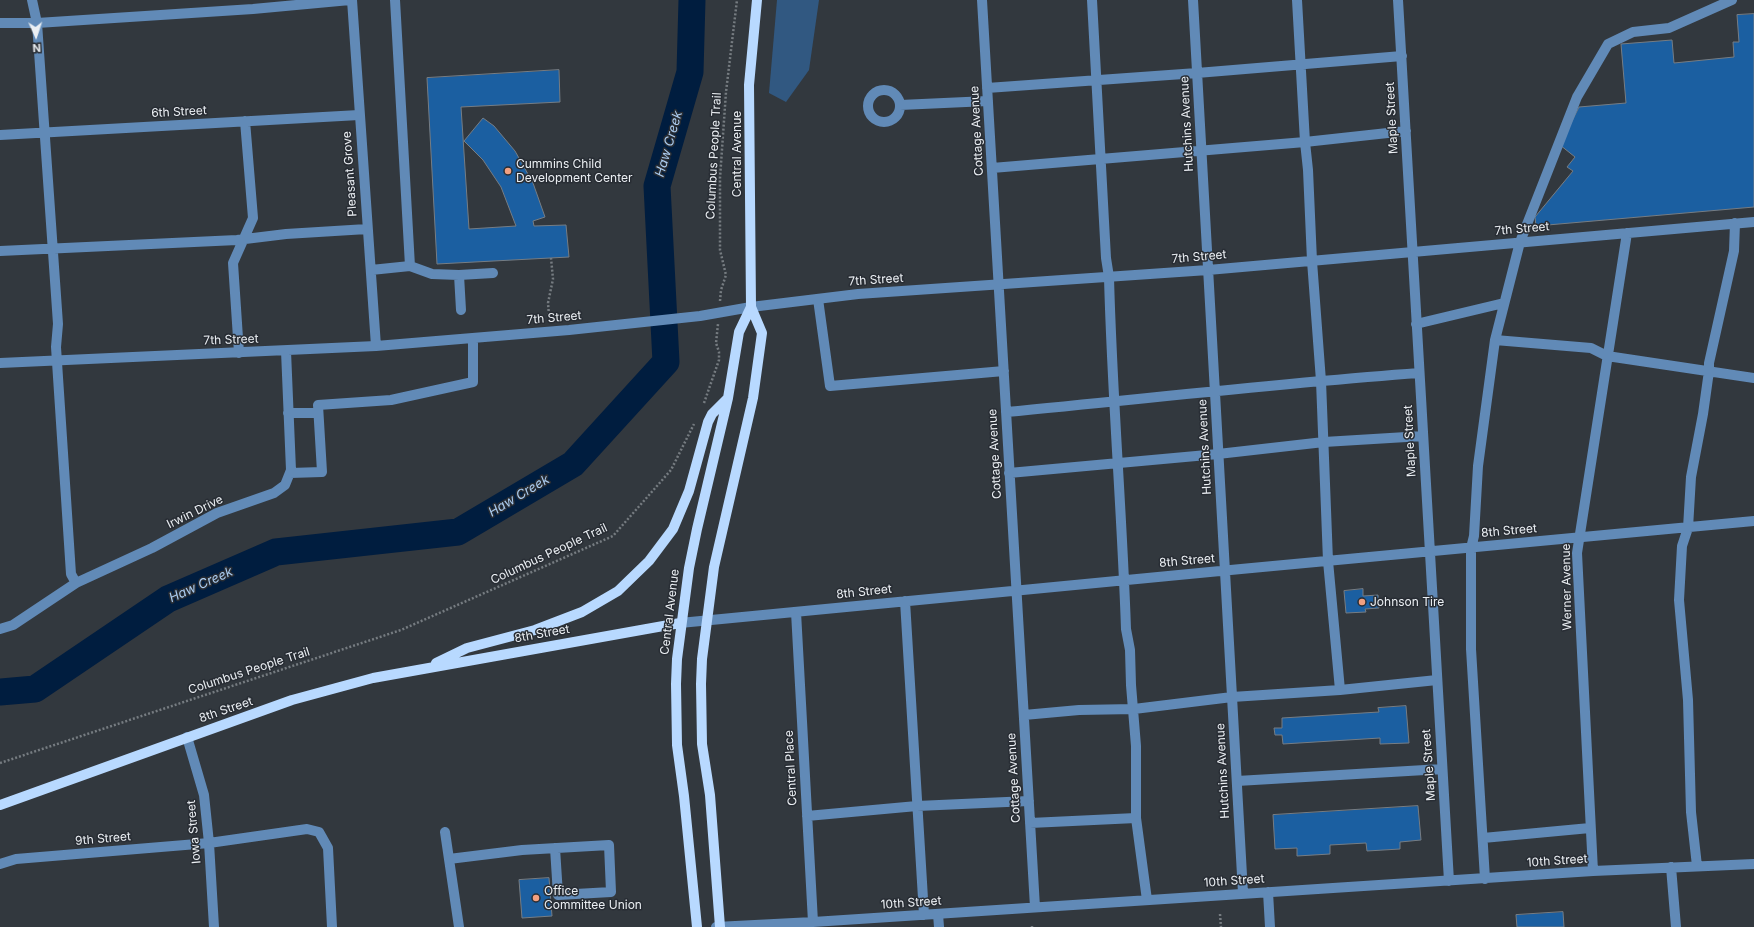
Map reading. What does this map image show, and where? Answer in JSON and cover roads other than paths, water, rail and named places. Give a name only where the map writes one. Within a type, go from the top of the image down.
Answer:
[{"type":"main road","name":"Central Avenue","points":[[720,927],[710,795],[702,744],[702,659],[719,544],[754,398],[762,332],[751,307],[749,85],[757,0]]},
{"type":"main road","name":"Central Avenue","points":[[697,927],[684,796],[677,745],[676,684],[680,623],[695,537],[728,398],[739,332],[751,307]]},
{"type":"main road","points":[[425,668],[466,648],[535,630],[582,612],[618,591],[649,561],[673,529],[689,491],[708,422],[712,414],[728,398]]},
{"type":"main road","name":"8th Street","points":[[0,805],[292,700],[372,678],[680,623]]},
{"type":"street","points":[[32,0],[37,22],[58,324],[56,347],[71,574],[76,583]]},
{"type":"street","points":[[0,23],[253,9],[351,0]]},
{"type":"street","name":"Pleasant Grove","points":[[351,0],[376,346]]},
{"type":"street","points":[[395,0],[410,266]]},
{"type":"street","name":"Cottage Avenue","points":[[982,0],[1035,907]]},
{"type":"street","points":[[1092,0],[1106,258],[1109,277],[1113,402],[1119,463],[1126,629],[1130,650],[1131,685],[1134,709],[1137,786],[1136,818],[1147,900]]},
{"type":"street","name":"Hutchins Avenue","points":[[1193,0],[1243,893]]},
{"type":"street","points":[[1297,0],[1312,260],[1321,381],[1328,561],[1340,690]]},
{"type":"street","name":"Maple Street","points":[[1398,0],[1449,881]]},
{"type":"street","points":[[1485,879],[1471,649],[1471,548],[1474,536],[1478,466],[1495,340],[1520,242],[1577,97],[1608,44],[1633,32],[1669,28],[1732,0]]},
{"type":"street","points":[[987,88],[1402,56]]},
{"type":"street","points":[[900,105],[988,101]]},
{"type":"street","name":"6th Street","points":[[0,135],[359,115]]},
{"type":"street","points":[[239,353],[233,263],[253,218],[245,121]]},
{"type":"street","points":[[992,168],[1305,142],[1406,130]]},
{"type":"street","name":"7th Street","points":[[0,363],[376,346],[570,330],[700,316],[751,307],[858,294],[1208,270],[1754,222]]},
{"type":"street","points":[[1697,866],[1692,812],[1688,700],[1679,600],[1682,546],[1688,528],[1691,477],[1709,371],[1709,363],[1734,251],[1735,223]]},
{"type":"street","points":[[0,251],[244,239],[286,234],[368,229]]},
{"type":"street","name":"Werner Avenue","points":[[1593,871],[1576,553],[1627,233]]},
{"type":"street","points":[[371,270],[410,266],[432,274],[493,274]]},
{"type":"street","points":[[459,275],[461,310]]},
{"type":"street","points":[[818,299],[830,386],[1004,370]]},
{"type":"street","points":[[1416,324],[1504,303]]},
{"type":"street","points":[[286,351],[290,473],[322,472],[318,406],[391,400],[473,382],[473,338]]},
{"type":"street","points":[[1495,340],[1591,348],[1607,356],[1754,378]]},
{"type":"street","points":[[1006,412],[1321,381],[1419,373]]},
{"type":"street","points":[[288,413],[318,413]]},
{"type":"street","points":[[1010,473],[1218,454],[1324,442],[1423,436]]},
{"type":"street","name":"Irwin Drive","points":[[0,629],[13,625],[76,583],[152,548],[217,513],[274,493],[285,485],[290,473]]},
{"type":"street","name":"8th Street","points":[[680,623],[1224,570],[1754,522]]},
{"type":"street","points":[[905,601],[924,915]]},
{"type":"street","name":"Central Place","points":[[796,612],[813,922]]},
{"type":"street","points":[[1024,716],[1079,710],[1134,709],[1232,697],[1340,690],[1437,680]]},
{"type":"street","name":"Iowa Street","points":[[187,737],[204,795],[210,842],[214,927]]},
{"type":"street","points":[[1237,781],[1442,769]]},
{"type":"street","points":[[807,816],[917,806],[1029,801]]},
{"type":"street","points":[[1030,823],[1136,818]]},
{"type":"street","points":[[1483,838],[1590,828]]},
{"type":"street","name":"9th Street","points":[[0,864],[16,859],[210,842],[307,829],[319,832],[328,848],[332,927]]},
{"type":"street","points":[[445,832],[459,927]]},
{"type":"street","points":[[449,859],[522,850],[555,848],[609,845],[611,892],[558,895],[555,848]]},
{"type":"street","name":"10th Street","points":[[716,927],[813,922],[824,924],[924,915],[1243,893],[1485,879],[1593,871],[1754,864]]},
{"type":"street","points":[[1672,868],[1676,927]]},
{"type":"street","points":[[1268,892],[1270,927]]},
{"type":"street","points":[[938,914],[939,927]]},
{"type":"waterway","name":"Haw Creek","points":[[0,692],[35,689],[168,599],[276,552],[458,532],[573,464],[666,362],[657,186],[690,72],[692,0]]},
{"type":"place","name":"Cummins Child Development Center","points":[[508,171]]},
{"type":"place","name":"Johnson Tire","points":[[1362,602]]},
{"type":"place","name":"Office Committee Union","points":[[536,898]]}]
